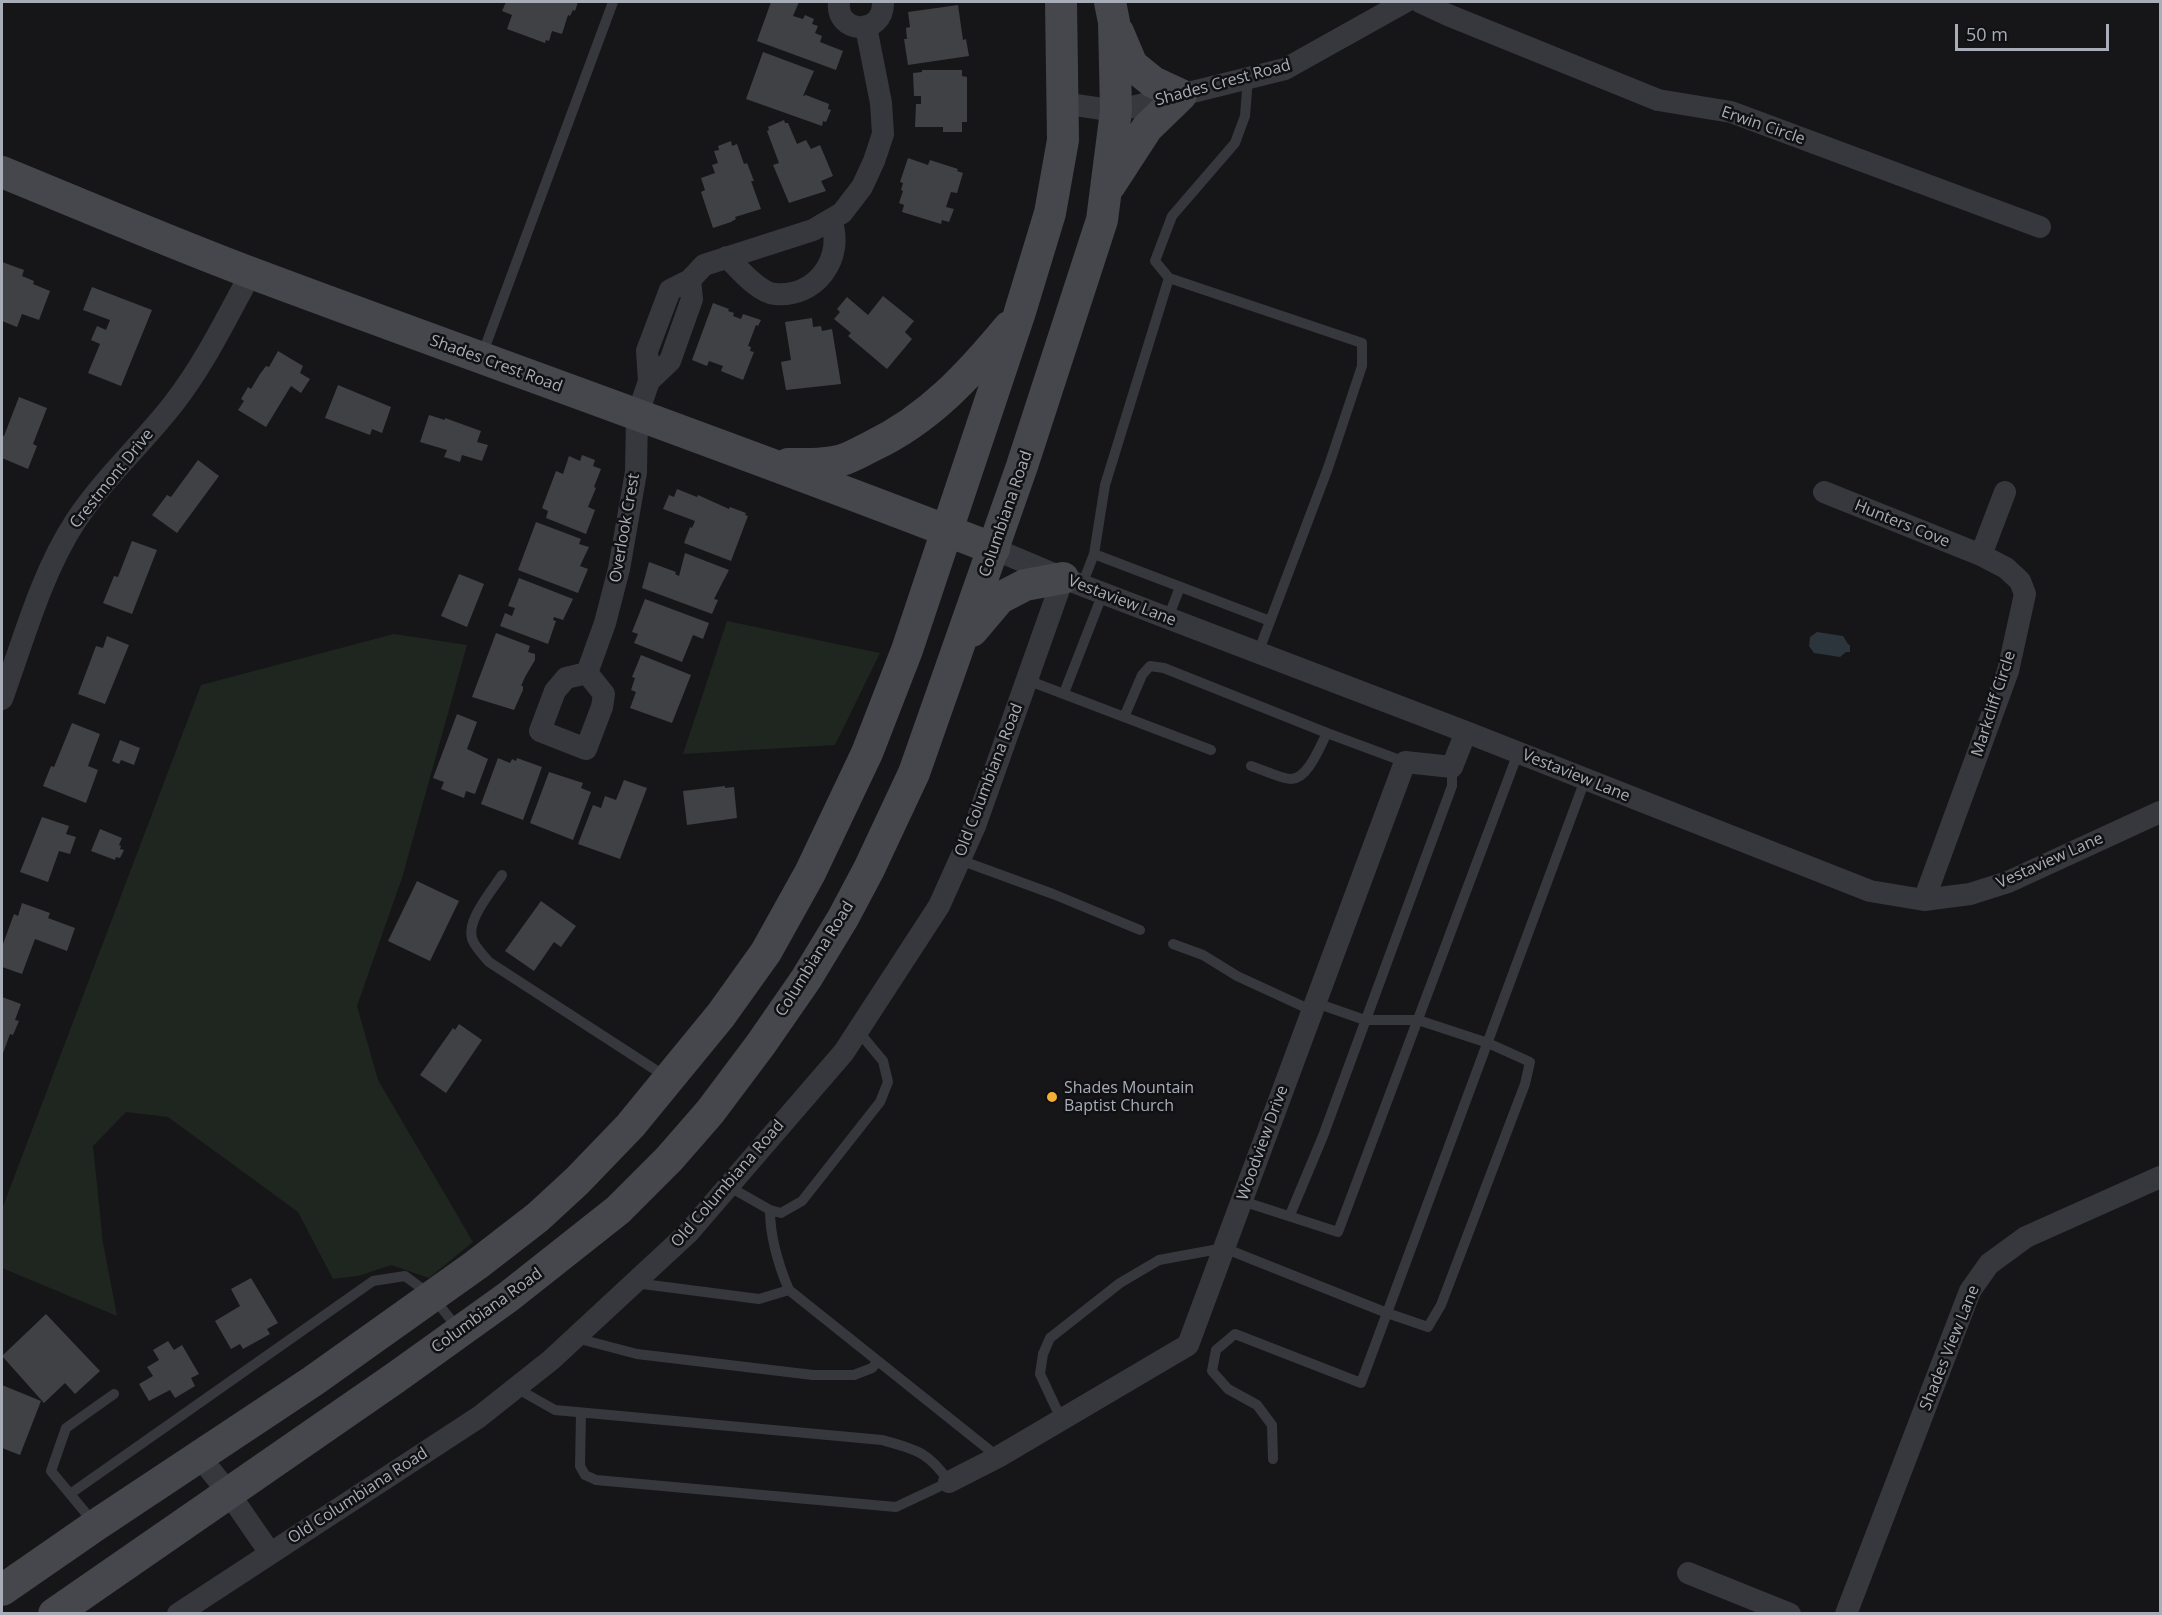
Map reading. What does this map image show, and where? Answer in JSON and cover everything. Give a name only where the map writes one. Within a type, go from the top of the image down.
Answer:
[{"type":"main road","points":[[2,1590],[313,1381],[538,1217],[630,1126],[721,1015],[766,952],[810,873],[867,753],[907,650],[1019,315],[1050,213],[1063,140],[1061,2]]},
{"type":"main road","points":[[1105,193],[1147,128],[1181,95],[1153,82],[1132,65],[1112,12]]},
{"type":"main road","name":"Columbiana Road","points":[[54,1614],[396,1378],[551,1264],[618,1210],[669,1159],[710,1112],[806,979],[843,918],[879,849],[914,773],[994,549],[1102,220],[1116,111],[1112,12]]},
{"type":"main road","name":"Shades Crest Road","points":[[2,172],[251,273],[775,465],[994,549]]},
{"type":"main road","points":[[775,465],[821,464],[843,460],[912,424],[951,392],[1019,315]]},
{"type":"main road","points":[[960,646],[1000,598],[1025,585],[1072,582]]},
{"type":"main road","points":[[867,753],[914,773]]},
{"type":"main road","points":[[670,1079],[710,1112]]},
{"type":"street","points":[[839,2],[841,16],[856,27],[866,27],[879,18],[883,2]]},
{"type":"street","name":"Shades Crest Road","points":[[1062,103],[1116,111],[1285,69],[1405,2]]},
{"type":"street","name":"Erwin Circle","points":[[1420,2],[1658,100],[1731,112],[2040,226]]},
{"type":"street","name":"Overlook Crest","points":[[586,673],[605,623],[619,569],[636,472],[637,416],[649,381],[647,351],[670,290],[690,280],[705,265],[813,230],[842,213],[862,187],[883,134],[881,103],[866,27]]},
{"type":"street","points":[[727,257],[755,285],[773,295],[795,292],[815,282],[830,267],[835,251],[835,231],[831,220]]},
{"type":"street","name":"Crestmont Drive","points":[[2,699],[51,569],[75,522],[110,477],[157,425],[192,379],[251,273]]},
{"type":"street","name":"Hunters Cove","points":[[1824,492],[1980,555]]},
{"type":"street","points":[[1980,555],[2005,492]]},
{"type":"street","name":"Vestaview Lane","points":[[994,549],[1072,582],[1466,732],[1870,891],[1924,900],[1970,894],[2008,882],[2160,812]]},
{"type":"street","name":"Markcliff Circle","points":[[1924,900],[2008,671],[2025,594],[2020,582],[2006,568],[1980,555]]},
{"type":"street","name":"Old Columbiana Road","points":[[178,1614],[479,1417],[576,1338],[688,1233],[844,1052],[939,906],[975,826],[1027,680],[1072,582]]},
{"type":"street","points":[[1405,762],[1452,777],[1466,732]]},
{"type":"street","name":"Woodview Drive","points":[[949,1482],[998,1457],[1188,1345],[1405,762]]},
{"type":"street","name":"Shades View Lane","points":[[1846,1614],[1970,1291],[1989,1264],[2026,1237],[2160,1177]]},
{"type":"street","points":[[200,1456],[270,1553]]},
{"type":"street","points":[[1688,1572],[1790,1614]]},
{"type":"lane","points":[[481,358],[613,2]]},
{"type":"lane","points":[[1248,78],[1245,116],[1235,143],[1172,216],[1155,261],[1169,278],[1362,343],[1362,366],[1338,438],[1258,653]]},
{"type":"lane","points":[[1072,582],[1094,554],[1106,485],[1169,278]]},
{"type":"lane","points":[[1094,554],[1270,621]]},
{"type":"lane","points":[[1168,618],[1180,587]]},
{"type":"lane","points":[[1064,693],[1103,593]]},
{"type":"lane","points":[[1125,716],[1142,675],[1150,666],[1164,668],[1405,762]]},
{"type":"lane","points":[[1027,680],[1211,750]]},
{"type":"lane","points":[[1251,766],[1290,779],[1300,777],[1309,767],[1327,733]]},
{"type":"lane","points":[[1242,1202],[1290,1215],[1338,1232],[1518,753]]},
{"type":"lane","points":[[1290,1215],[1323,1136],[1452,777]]},
{"type":"lane","points":[[1273,1459],[1272,1425],[1257,1405],[1228,1389],[1212,1371],[1216,1350],[1235,1334],[1361,1383],[1585,780]]},
{"type":"lane","points":[[960,860],[1053,894],[1140,930]]},
{"type":"lane","points":[[502,875],[471,926],[472,942],[489,962],[670,1079]]},
{"type":"lane","points":[[1063,1419],[1040,1374],[1043,1354],[1050,1338],[1120,1282],[1159,1260],[1224,1248],[1428,1327],[1441,1305],[1525,1084],[1530,1062],[1488,1043],[1418,1020],[1365,1020],[1314,1007],[1237,976],[1203,955],[1173,944]]},
{"type":"lane","points":[[728,1186],[770,1210],[781,1213],[802,1201],[880,1102],[888,1082],[883,1061],[857,1031]]},
{"type":"lane","points":[[770,1210],[778,1264],[789,1290],[998,1457]]},
{"type":"lane","points":[[70,1494],[373,1281],[405,1276],[432,1296],[459,1331]]},
{"type":"lane","points":[[634,1283],[759,1299],[789,1290]]},
{"type":"lane","points":[[576,1338],[637,1354],[813,1375],[855,1375],[872,1368],[878,1361]]},
{"type":"lane","points":[[516,1388],[555,1410],[882,1440],[911,1448],[928,1456],[949,1482],[896,1507],[596,1480],[585,1475],[580,1466],[581,1413]]},
{"type":"lane","points":[[96,1525],[51,1471],[66,1428],[114,1394]]},
{"type":"shaded area","points":[[727,621],[880,653],[835,745],[683,754]]},
{"type":"shaded area","points":[[1817,632],[1843,636],[1850,645],[1850,652],[1840,657],[1814,653],[1809,646],[1810,637]]},
{"type":"shaded area","points":[[394,634],[467,645],[402,878],[357,1006],[378,1080],[473,1242],[429,1278],[391,1265],[358,1276],[333,1279],[298,1212],[168,1117],[126,1112],[93,1146],[103,1243],[117,1316],[2,1268],[2,1209],[201,685]]},
{"type":"building","points":[[506,2],[578,2],[575,11],[573,10],[570,16],[568,15],[562,34],[552,31],[549,41],[546,40],[545,43],[507,29],[512,15],[502,11]]},
{"type":"building","points":[[771,2],[799,2],[793,16],[803,19],[805,15],[814,19],[812,24],[818,26],[815,33],[822,36],[820,42],[843,51],[836,70],[757,41]]},
{"type":"building","points":[[958,5],[963,40],[966,39],[969,56],[908,65],[904,39],[907,39],[906,28],[910,27],[908,12]]},
{"type":"building","points":[[763,52],[814,71],[803,96],[806,95],[829,104],[828,109],[831,110],[822,126],[746,99]]},
{"type":"building","points":[[922,70],[962,70],[962,76],[967,77],[967,122],[962,122],[962,132],[943,132],[943,127],[915,127],[916,104],[921,104],[921,96],[914,96],[913,73],[922,72]]},
{"type":"building","points":[[784,120],[788,123],[797,144],[806,140],[811,149],[820,145],[833,176],[821,181],[826,191],[789,203],[773,165],[779,163],[767,131],[768,127]]},
{"type":"building","points":[[731,141],[732,146],[737,144],[744,164],[747,163],[761,209],[735,217],[736,219],[731,222],[713,228],[701,192],[705,190],[701,178],[715,173],[712,165],[718,163],[714,151],[719,150],[718,146]]},
{"type":"building","points":[[908,158],[928,165],[930,160],[958,169],[957,171],[963,173],[957,193],[951,192],[946,207],[954,209],[949,222],[942,220],[941,224],[902,212],[904,205],[899,203],[903,183],[900,182]]},
{"type":"building","points":[[2,262],[24,270],[22,276],[34,281],[33,284],[50,291],[39,320],[22,314],[17,327],[2,321]]},
{"type":"building","points":[[92,287],[152,310],[121,386],[88,373],[100,344],[91,340],[97,326],[106,330],[110,320],[83,310]]},
{"type":"building","points":[[883,296],[914,321],[905,332],[912,339],[887,369],[848,336],[851,333],[834,319],[840,312],[837,309],[847,297],[868,315]]},
{"type":"building","points":[[713,303],[729,309],[728,311],[734,313],[733,316],[741,319],[743,314],[761,320],[758,326],[756,325],[748,346],[751,347],[750,351],[754,352],[743,380],[721,371],[723,366],[709,361],[707,366],[692,360]]},
{"type":"building","points":[[812,318],[813,327],[821,326],[822,331],[832,329],[841,384],[786,390],[781,362],[791,360],[785,322]]},
{"type":"building","points":[[278,351],[303,366],[300,373],[310,379],[301,393],[291,386],[266,427],[238,410],[244,401],[241,399],[248,387],[251,389],[266,366],[269,367]]},
{"type":"building","points":[[338,385],[391,407],[382,433],[372,429],[370,435],[325,418]]},
{"type":"building","points":[[19,397],[47,408],[33,444],[37,446],[28,469],[2,458],[2,435],[4,436]]},
{"type":"building","points":[[429,415],[445,420],[445,418],[481,431],[477,442],[488,445],[482,461],[462,455],[460,462],[444,457],[447,450],[420,442]]},
{"type":"building","points":[[582,455],[595,460],[593,466],[601,469],[588,507],[595,510],[586,534],[546,518],[548,511],[542,508],[556,471],[563,474],[569,456],[580,461]]},
{"type":"building","points":[[198,460],[219,476],[177,533],[152,515],[167,495],[171,497]]},
{"type":"building","points":[[677,489],[697,497],[698,495],[729,509],[730,507],[746,513],[745,515],[748,516],[731,561],[684,543],[695,521],[663,509],[669,495],[674,497]]},
{"type":"building","points":[[536,522],[581,539],[579,544],[589,547],[580,566],[588,569],[578,593],[518,570]]},
{"type":"building","points":[[132,541],[157,550],[132,614],[103,603],[114,576],[118,577]]},
{"type":"building","points":[[685,553],[729,570],[714,599],[718,600],[712,614],[642,588],[649,562],[676,572],[675,574],[679,576]]},
{"type":"building","points":[[459,574],[484,584],[467,627],[441,616]]},
{"type":"building","points":[[519,578],[573,599],[563,620],[554,617],[553,620],[556,621],[548,644],[500,626],[505,613],[512,616],[515,608],[508,606]]},
{"type":"building","points":[[645,599],[709,623],[703,639],[693,635],[682,662],[634,643],[638,634],[632,632]]},
{"type":"building","points":[[496,633],[530,646],[528,652],[535,654],[535,660],[521,686],[523,690],[514,710],[472,697]]},
{"type":"building","points":[[107,636],[129,645],[105,704],[78,694],[96,646],[103,648]]},
{"type":"building","points":[[641,655],[691,675],[672,723],[630,708],[636,692],[631,690],[635,678],[632,677]]},
{"type":"building","points":[[457,714],[477,722],[467,749],[488,759],[475,794],[466,791],[464,798],[441,789],[444,782],[433,778]]},
{"type":"building","points":[[72,723],[100,734],[88,766],[98,770],[86,803],[43,786],[51,766],[54,767]]},
{"type":"building","points":[[120,740],[140,748],[134,765],[121,760],[119,764],[112,761]]},
{"type":"building","points":[[498,758],[510,763],[512,759],[516,761],[517,758],[542,767],[523,820],[481,804]]},
{"type":"building","points":[[549,772],[583,783],[581,788],[591,792],[573,840],[530,823]]},
{"type":"building","points":[[624,780],[647,788],[620,859],[578,844],[593,805],[601,808],[605,796],[616,800]]},
{"type":"building","points":[[725,786],[725,788],[734,787],[737,818],[687,825],[683,791]]},
{"type":"building","points":[[42,817],[69,826],[66,834],[76,837],[70,854],[59,851],[48,882],[20,872]]},
{"type":"building","points":[[100,829],[122,838],[119,845],[120,849],[124,850],[120,858],[116,857],[115,860],[91,851]]},
{"type":"building","points":[[417,881],[459,901],[430,961],[388,941]]},
{"type":"building","points":[[541,901],[576,926],[561,947],[554,942],[534,971],[505,951]]},
{"type":"building","points":[[22,903],[50,913],[48,918],[75,928],[67,951],[35,939],[22,974],[2,967],[2,944],[14,914],[18,916]]},
{"type":"building","points":[[2,997],[21,1004],[15,1020],[19,1021],[13,1035],[10,1034],[2,1056]]},
{"type":"building","points":[[459,1024],[482,1040],[446,1093],[420,1075],[453,1028],[455,1030]]},
{"type":"building","points":[[251,1278],[278,1323],[267,1329],[270,1334],[243,1349],[240,1344],[231,1349],[215,1321],[240,1306],[231,1289]]},
{"type":"building","points":[[46,1314],[100,1371],[75,1394],[65,1383],[44,1403],[2,1356]]},
{"type":"building","points":[[168,1341],[174,1350],[182,1345],[199,1374],[191,1378],[195,1386],[175,1398],[170,1390],[149,1401],[139,1384],[153,1376],[147,1367],[159,1360],[153,1350]]},
{"type":"building","points":[[2,1385],[41,1401],[20,1455],[2,1448]]},
{"type":"place","name":"Shades Mountain Baptist Church","points":[[1052,1097]]}]
